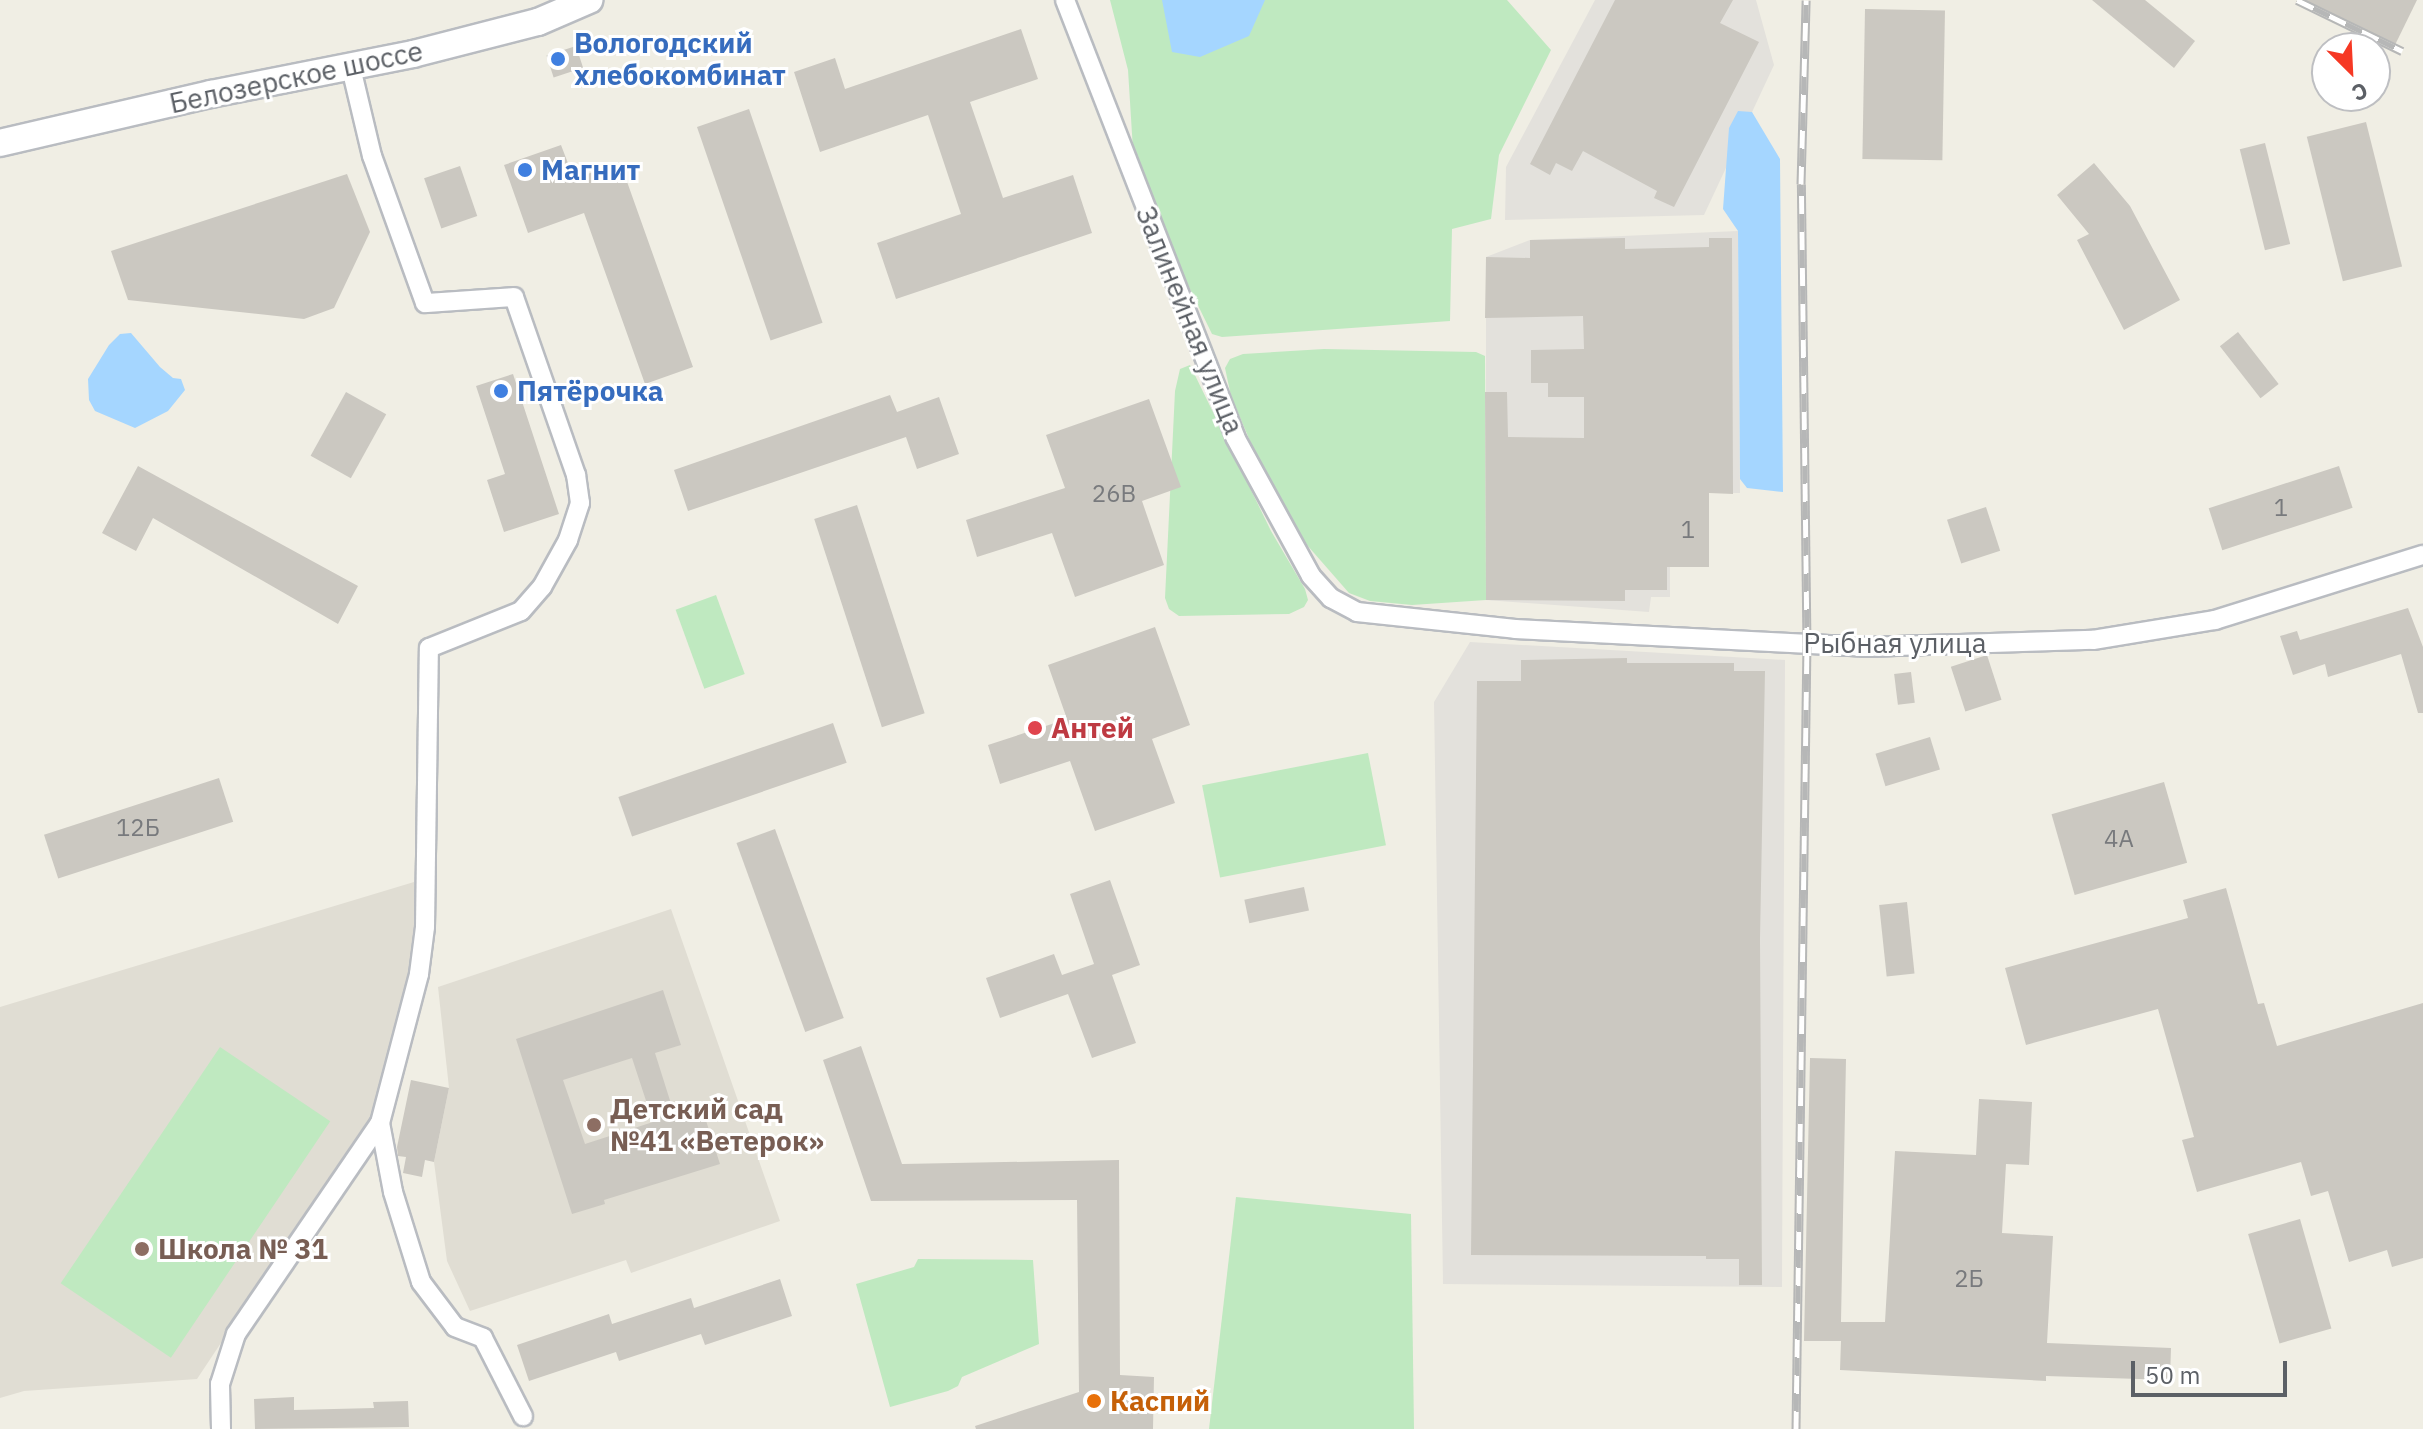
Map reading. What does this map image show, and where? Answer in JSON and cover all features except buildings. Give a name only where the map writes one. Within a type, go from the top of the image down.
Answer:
[{"type":"main road","name":"Белозерское шоссе","points":[[0,143],[211,94],[351,68],[512,30],[589,0]]},
{"type":"street","name":"Залинейная улица","points":[[1065,0],[1235,437],[1311,576],[1331,598],[1357,612]]},
{"type":"street","points":[[221,1429],[220,1384],[236,1334],[380,1123],[419,974],[425,927],[429,648],[521,611],[542,587],[568,540],[580,503],[576,475],[514,297],[425,303],[372,156],[351,68]]},
{"type":"street","name":"Рыбная улица","points":[[1357,612],[1515,629],[1865,647],[2093,640],[2215,620],[2423,555]]},
{"type":"street","points":[[380,1123],[393,1192],[421,1282],[455,1327],[483,1338],[523,1416]]},
{"type":"shaded area","points":[[1595,0],[1756,0],[1774,65],[1704,215],[1505,220],[1506,167]]},
{"type":"shaded area","points":[[1738,231],[1740,493],[1670,493],[1670,597],[1651,597],[1649,612],[1486,600],[1486,257],[1530,240]]},
{"type":"shaded area","points":[[1470,642],[1785,660],[1782,1287],[1443,1284],[1434,702]]},
{"type":"shaded area","name":"Школа № 31","points":[[414,882],[414,925],[408,973],[370,1119],[197,1379],[24,1391],[0,1398],[0,1007]]},
{"type":"shaded area","name":"Детский сад №41 «Ветерок»","points":[[671,909],[780,1221],[631,1273],[626,1260],[470,1311],[447,1261],[434,1162],[449,1088],[438,987]]},
{"type":"green space","points":[[1110,0],[1507,0],[1551,50],[1499,155],[1491,219],[1452,229],[1450,321],[1222,337],[1212,334],[1163,234],[1133,150],[1128,70]]},
{"type":"green space","points":[[1324,349],[1476,352],[1485,356],[1486,600],[1412,605],[1370,601],[1349,593],[1307,545],[1258,460],[1231,396],[1225,368],[1230,359],[1243,354]]},
{"type":"green space","points":[[1190,365],[1271,531],[1305,589],[1308,600],[1304,607],[1289,614],[1179,616],[1169,609],[1165,598],[1175,391],[1180,369]]},
{"type":"green space","points":[[716,595],[745,674],[704,689],[676,610]]},
{"type":"green space","points":[[1368,753],[1386,845],[1220,878],[1202,785]]},
{"type":"green space","points":[[220,1047],[330,1121],[171,1358],[61,1283]]},
{"type":"green space","points":[[1236,1197],[1411,1214],[1414,1429],[1209,1429]]},
{"type":"green space","points":[[918,1259],[1033,1260],[1039,1344],[962,1377],[958,1386],[948,1391],[890,1407],[856,1284],[914,1267]]},
{"type":"water","points":[[1162,0],[1265,0],[1249,36],[1200,57],[1172,52]]},
{"type":"water","points":[[1738,111],[1752,112],[1780,159],[1783,492],[1747,488],[1740,479],[1738,231],[1723,209],[1729,128]]},
{"type":"water","points":[[131,333],[160,367],[173,378],[181,379],[185,390],[168,411],[135,428],[95,411],[89,400],[88,379],[109,345],[120,334]]},
{"type":"railway","points":[[1796,1429],[1807,645],[1801,184],[1806,0]]},
{"type":"railway","points":[[2297,0],[2402,51]]},
{"type":"place","name":"Вологодский хлебокомбинат","points":[[558,59]]},
{"type":"place","name":"Магнит","points":[[525,170]]},
{"type":"place","name":"Пятёрочка","points":[[501,391]]},
{"type":"place","name":"Антей","points":[[1035,728]]},
{"type":"place","name":"Детский сад №41 «Ветерок»","points":[[594,1125]]},
{"type":"place","name":"Школа № 31","points":[[142,1249]]},
{"type":"place","name":"Каспий","points":[[1094,1401]]}]
